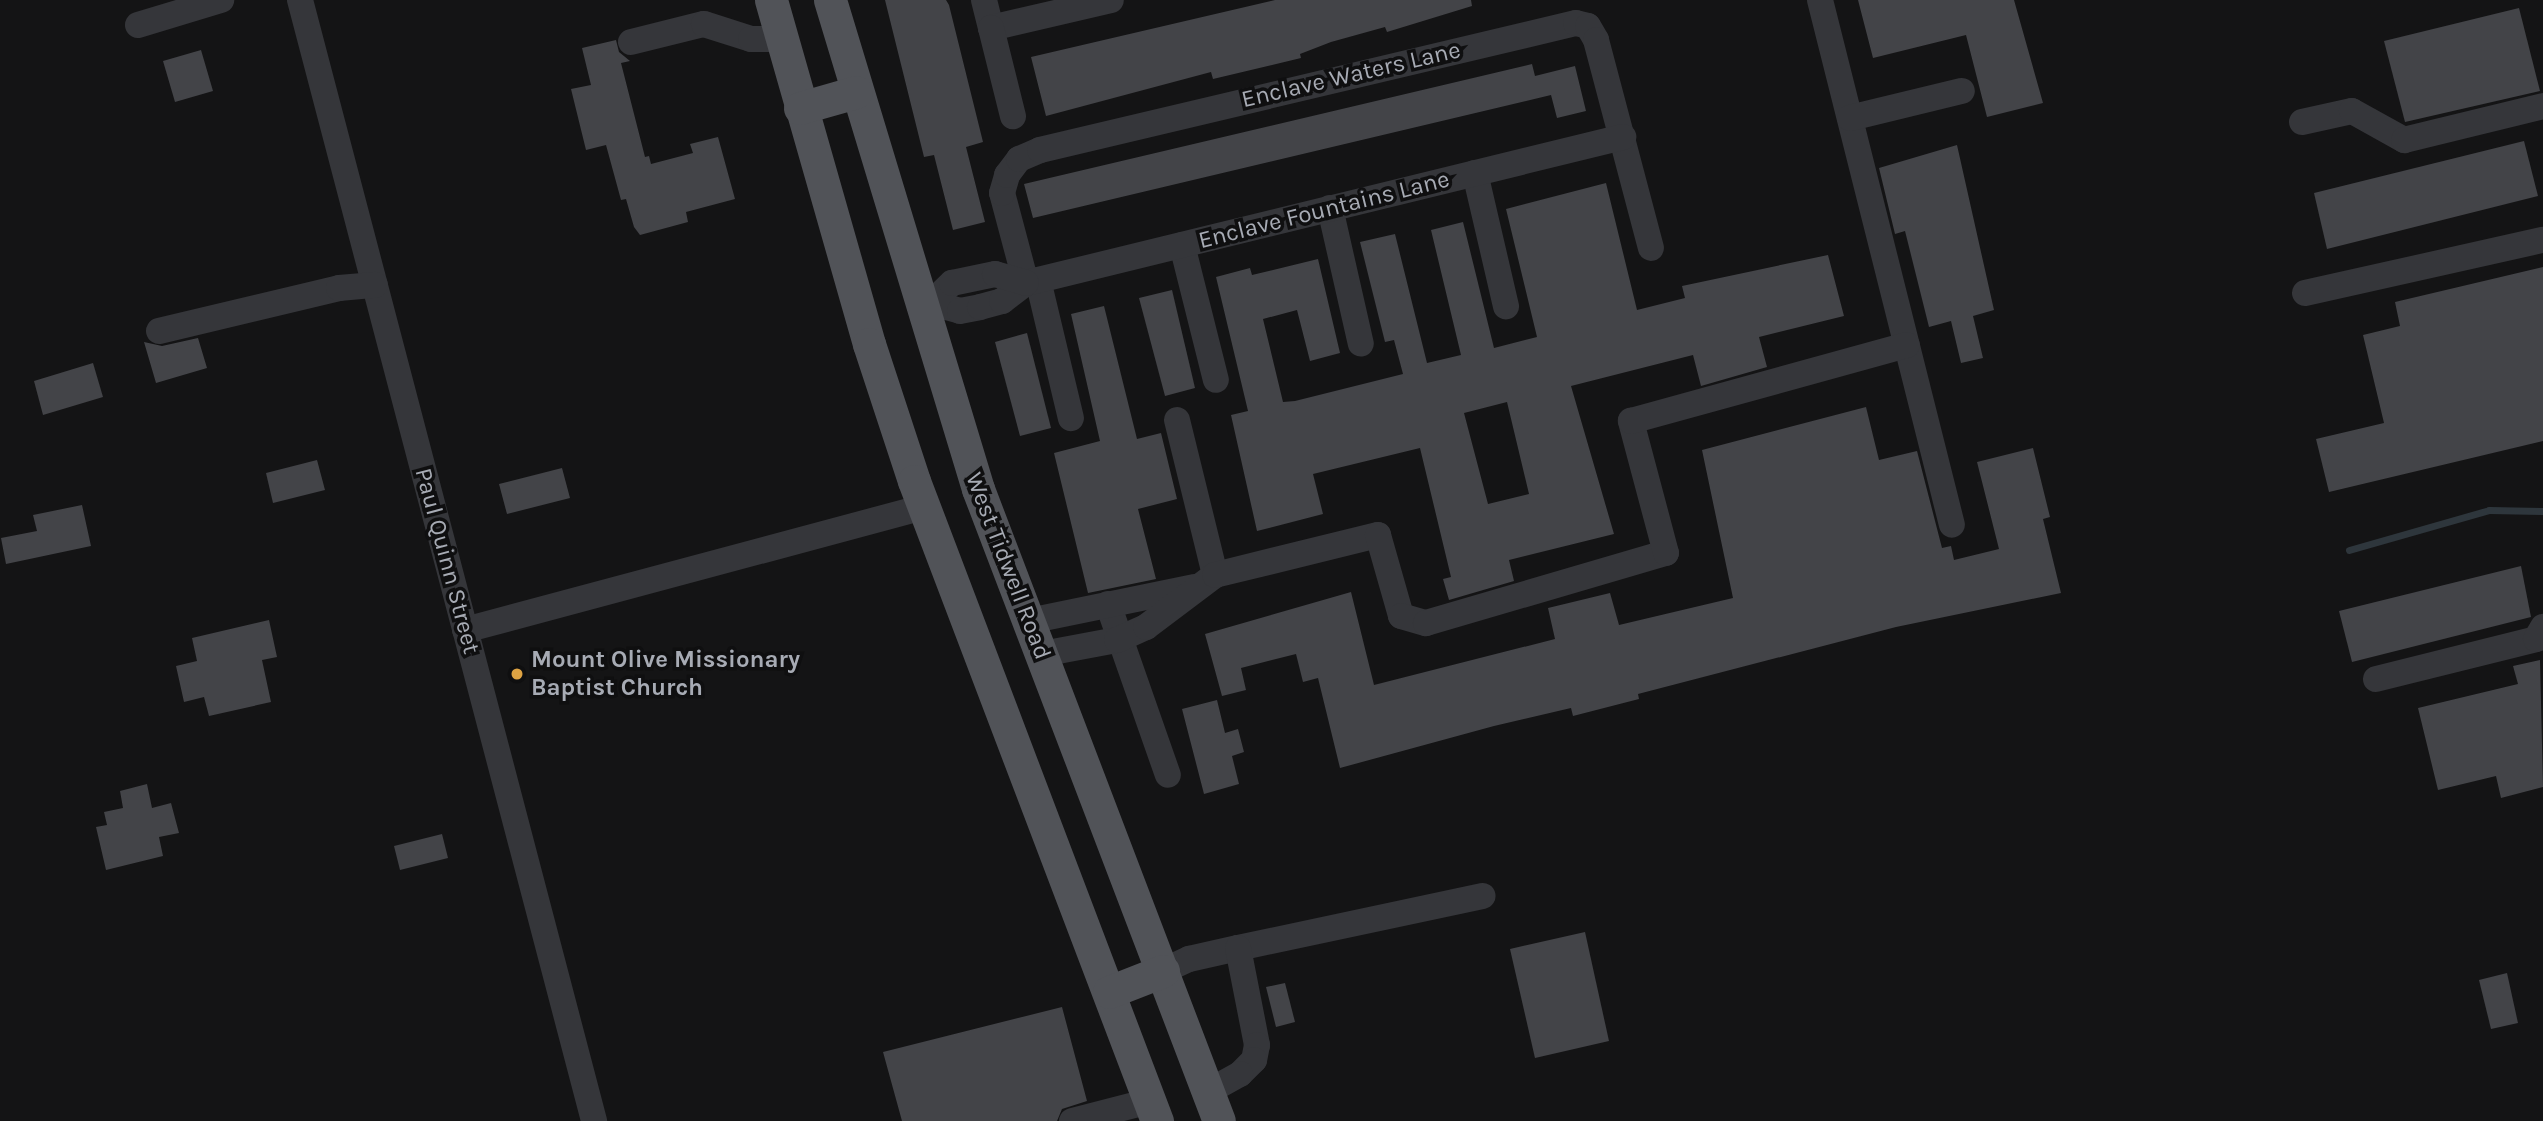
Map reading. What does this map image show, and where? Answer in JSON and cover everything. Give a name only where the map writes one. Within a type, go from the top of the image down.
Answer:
[{"type":"main road","points":[[771,0],[869,344],[924,507],[1154,1111]]},
{"type":"main road","name":"West Tidwell Road","points":[[830,0],[856,92],[925,304],[978,489],[1214,1106]]},
{"type":"main road","points":[[800,108],[856,92]]},
{"type":"main road","points":[[1109,992],[1163,971]]},
{"type":"street","points":[[138,24],[221,0]]},
{"type":"street","name":"Paul Quinn Street","points":[[300,0],[594,1121]]},
{"type":"street","points":[[984,0],[1013,116]]},
{"type":"street","points":[[991,28],[1111,0]]},
{"type":"street","points":[[1820,0],[1952,525]]},
{"type":"street","name":"Enclave Waters Lane","points":[[1071,418],[1032,282],[1002,193],[1019,159],[1053,147],[1576,23],[1588,26],[1596,40],[1651,248]]},
{"type":"street","points":[[631,42],[704,24],[751,39],[781,39]]},
{"type":"street","points":[[1850,118],[1962,91]]},
{"type":"street","points":[[2302,122],[2352,111],[2404,140],[2543,106]]},
{"type":"street","name":"Enclave Fountains Lane","points":[[925,304],[960,312],[1002,301],[1032,282],[1623,137]]},
{"type":"street","points":[[1475,173],[1506,306]]},
{"type":"street","points":[[1330,208],[1361,344]]},
{"type":"street","points":[[2305,293],[2543,240]]},
{"type":"street","points":[[1182,245],[1216,380]]},
{"type":"street","name":"Enclave Fountains Lane","points":[[925,304],[951,283],[996,274],[1032,282]]},
{"type":"street","points":[[972,279],[980,307]]},
{"type":"street","points":[[159,331],[339,288],[375,285]]},
{"type":"street","points":[[1029,621],[1205,581],[1378,535],[1401,616],[1426,623],[1666,554],[1631,421],[1907,345]]},
{"type":"street","points":[[1177,420],[1205,581]]},
{"type":"street","points":[[465,630],[924,507]]},
{"type":"street","points":[[1042,654],[1117,640],[1165,615],[1205,581]]},
{"type":"street","points":[[1108,604],[1117,640],[1168,775]]},
{"type":"street","points":[[2376,679],[2536,639],[2543,627]]},
{"type":"street","points":[[1163,971],[1189,959],[1483,896]]},
{"type":"street","points":[[1214,1106],[1254,1060],[1257,1045],[1238,948]]},
{"type":"street","points":[[1072,1121],[1154,1111]]},
{"type":"building","points":[[885,0],[946,0],[949,5],[983,142],[966,147],[985,222],[953,230],[934,155],[924,157]]},
{"type":"building","points":[[1275,0],[1471,0],[1472,6],[1387,32],[1385,27],[1331,42],[1300,54],[1301,58],[1213,79],[1211,72],[1046,116],[1031,57]]},
{"type":"building","points":[[1858,0],[2014,0],[2043,103],[1987,117],[1966,35],[1873,58]]},
{"type":"building","points":[[2519,8],[2540,91],[2405,122],[2384,41]]},
{"type":"building","points":[[616,40],[619,52],[630,61],[621,63],[645,157],[649,156],[651,164],[693,153],[690,144],[718,137],[735,199],[686,212],[688,222],[640,235],[634,227],[626,199],[621,200],[606,145],[586,150],[571,89],[591,85],[582,48]]},
{"type":"building","points":[[201,50],[213,91],[175,102],[163,61]]},
{"type":"building","points":[[1532,64],[1535,76],[1575,66],[1586,111],[1557,118],[1551,95],[1033,218],[1024,184]]},
{"type":"building","points":[[2524,141],[2538,196],[2327,249],[2314,193]]},
{"type":"building","points":[[1957,145],[1994,310],[1973,316],[1983,358],[1961,363],[1951,321],[1929,327],[1905,231],[1895,234],[1879,168]]},
{"type":"building","points":[[1606,183],[1637,310],[1685,298],[1682,286],[1828,255],[1844,316],[1759,337],[1767,367],[1701,386],[1693,355],[1571,386],[1614,534],[1509,560],[1514,581],[1449,600],[1443,579],[1451,577],[1420,448],[1313,474],[1323,514],[1257,531],[1231,415],[1248,411],[1216,277],[1250,268],[1252,275],[1318,259],[1340,353],[1310,361],[1297,310],[1263,319],[1283,402],[1295,401],[1403,374],[1394,340],[1385,342],[1360,242],[1395,234],[1427,363],[1461,355],[1431,230],[1463,222],[1494,348],[1537,337],[1506,209]],"holes":[[[1507,402],[1529,494],[1488,504],[1464,413]]]},
{"type":"building","points":[[2543,267],[2543,441],[2329,492],[2316,439],[2384,423],[2363,335],[2400,326],[2395,302]]},
{"type":"building","points":[[1172,290],[1195,388],[1165,396],[1139,298]]},
{"type":"building","points":[[1104,306],[1137,439],[1161,433],[1177,499],[1138,509],[1156,579],[1088,593],[1054,453],[1100,441],[1071,314]]},
{"type":"building","points":[[1027,333],[1051,428],[1020,436],[995,342]]},
{"type":"building","points":[[198,338],[207,368],[156,383],[144,342],[162,346]]},
{"type":"building","points":[[93,363],[103,397],[43,415],[34,381]]},
{"type":"building","points":[[1866,407],[1879,460],[1917,451],[1942,548],[1951,546],[1954,560],[1999,549],[1977,462],[2033,448],[2050,517],[2043,519],[2061,593],[1896,627],[1638,694],[1639,699],[1573,716],[1571,708],[1340,768],[1318,678],[1303,682],[1296,654],[1241,668],[1246,690],[1222,696],[1205,634],[1351,592],[1374,685],[1555,639],[1548,608],[1610,593],[1619,625],[1733,598],[1702,450]]},
{"type":"building","points":[[317,460],[325,490],[273,503],[266,473]]},
{"type":"building","points":[[562,468],[570,498],[507,514],[499,484]]},
{"type":"building","points":[[82,505],[91,546],[6,564],[1,538],[37,531],[33,515]]},
{"type":"building","points":[[2521,566],[2531,617],[2352,662],[2339,611]]},
{"type":"building","points":[[269,620],[277,657],[262,660],[271,702],[209,716],[204,697],[184,702],[176,666],[197,661],[192,638]]},
{"type":"building","points":[[2540,660],[2543,787],[2501,798],[2496,776],[2438,790],[2418,708],[2518,684],[2513,666]]},
{"type":"building","points":[[1217,700],[1225,733],[1238,729],[1244,752],[1232,756],[1239,784],[1204,794],[1182,709]]},
{"type":"building","points":[[147,784],[152,808],[171,803],[179,833],[159,837],[163,856],[106,870],[96,827],[107,825],[104,812],[123,808],[120,791]]},
{"type":"building","points":[[442,834],[448,858],[400,870],[394,846]]},
{"type":"building","points":[[1585,932],[1609,1041],[1535,1058],[1510,949]]},
{"type":"building","points":[[2507,973],[2518,1023],[2491,1029],[2479,980]]},
{"type":"building","points":[[1285,983],[1295,1022],[1276,1027],[1266,987]]},
{"type":"building","points":[[1062,1007],[1087,1101],[1062,1109],[1057,1121],[902,1121],[883,1052]]},
{"type":"waterway","points":[[2349,550],[2489,510],[2543,511]]},
{"type":"place","name":"Mount Olive Missionary Baptist Church","points":[[517,674]]}]
